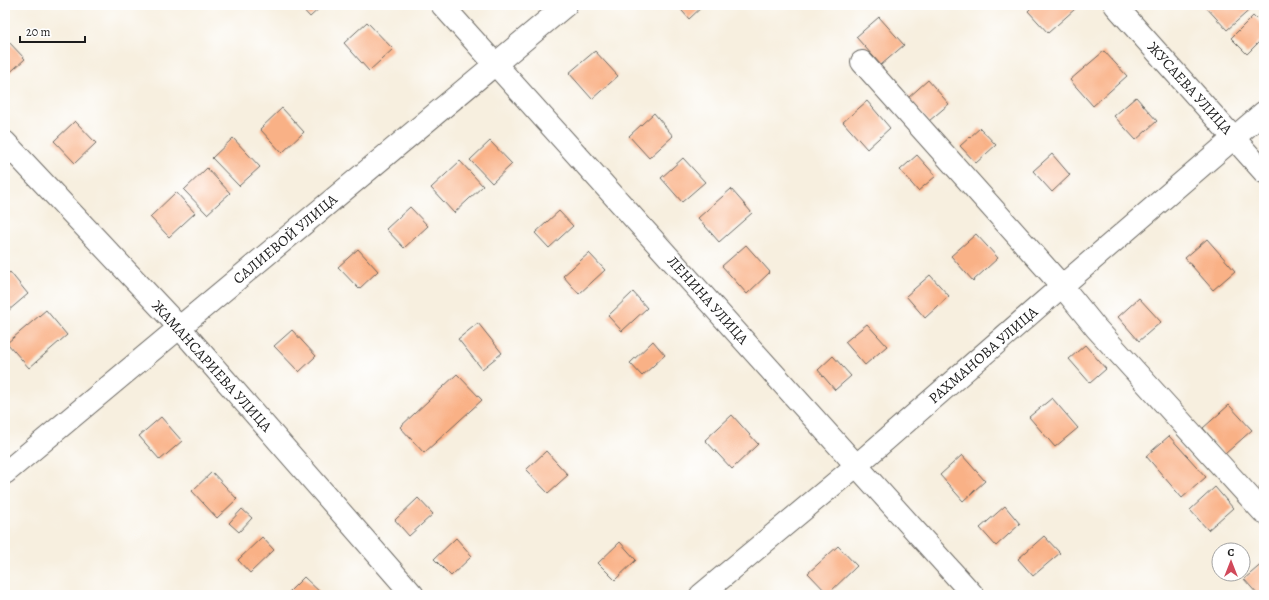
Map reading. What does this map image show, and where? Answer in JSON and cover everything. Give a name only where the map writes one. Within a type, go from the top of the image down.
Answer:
[{"type":"street","name":"ЛЕНИНА УЛИЦА","points":[[442,5],[974,595]]},
{"type":"street","name":"САЛИЕВОЙ УЛИЦА","points":[[5,473],[566,5]]},
{"type":"street","name":"ЖУСАЕВА УЛИЦА","points":[[1115,5],[1264,172]]},
{"type":"street","points":[[862,62],[1062,286],[1096,328],[1264,513]]},
{"type":"street","name":"РАХМАНОВА УЛИЦА","points":[[701,595],[857,465],[1264,112]]},
{"type":"street","name":"ЖАМАНСАРИЕВА УЛИЦА","points":[[5,142],[179,327],[413,595]]},
{"type":"building","points":[[299,5],[323,5],[310,17]]},
{"type":"building","points":[[677,5],[704,5],[689,19]]},
{"type":"building","points":[[1034,5],[1072,5],[1075,9],[1048,33],[1028,11]]},
{"type":"building","points":[[1204,5],[1252,5],[1254,6],[1227,30]]},
{"type":"building","points":[[1253,16],[1264,27],[1264,37],[1247,54],[1231,38]]},
{"type":"building","points":[[879,17],[904,45],[881,65],[856,37]]},
{"type":"building","points":[[367,22],[393,49],[369,71],[344,43]]},
{"type":"building","points":[[8,41],[25,59],[5,77],[5,44]]},
{"type":"building","points":[[595,51],[618,76],[592,99],[569,73]]},
{"type":"building","points":[[1104,51],[1127,76],[1093,106],[1070,80]]},
{"type":"building","points":[[928,80],[949,104],[929,121],[908,98]]},
{"type":"building","points":[[1136,97],[1157,121],[1136,140],[1114,116]]},
{"type":"building","points":[[867,101],[890,128],[867,149],[843,122]]},
{"type":"building","points":[[282,108],[304,132],[282,153],[260,129]]},
{"type":"building","points":[[654,113],[673,136],[649,158],[629,136]]},
{"type":"building","points":[[75,121],[96,143],[75,163],[54,141]]},
{"type":"building","points":[[980,128],[996,145],[976,163],[960,146]]},
{"type":"building","points":[[233,138],[260,167],[239,186],[212,158]]},
{"type":"building","points":[[490,141],[512,164],[492,183],[470,160]]},
{"type":"building","points":[[1052,154],[1070,175],[1052,192],[1033,171]]},
{"type":"building","points":[[917,155],[936,176],[918,191],[900,170]]},
{"type":"building","points":[[683,158],[705,182],[682,202],[661,178]]},
{"type":"building","points":[[460,161],[483,186],[454,213],[431,188]]},
{"type":"building","points":[[207,168],[230,193],[207,214],[184,190]]},
{"type":"building","points":[[731,189],[752,213],[719,242],[698,218]]},
{"type":"building","points":[[176,192],[195,213],[169,237],[150,217]]},
{"type":"building","points":[[410,207],[428,226],[404,248],[386,229]]},
{"type":"building","points":[[559,211],[573,226],[549,248],[535,233]]},
{"type":"building","points":[[976,234],[998,258],[973,281],[951,256]]},
{"type":"building","points":[[1207,239],[1235,271],[1213,290],[1185,258]]},
{"type":"building","points":[[746,245],[770,272],[747,294],[722,266]]},
{"type":"building","points":[[358,249],[378,271],[359,289],[338,267]]},
{"type":"building","points":[[589,253],[605,270],[579,294],[563,276]]},
{"type":"building","points":[[10,272],[28,294],[8,311],[5,307],[5,276]]},
{"type":"building","points":[[930,275],[949,296],[925,318],[906,296]]},
{"type":"building","points":[[633,292],[647,308],[622,331],[608,316]]},
{"type":"building","points":[[1139,298],[1161,322],[1139,341],[1118,317]]},
{"type":"building","points":[[46,310],[67,335],[29,368],[7,343]]},
{"type":"building","points":[[478,323],[502,353],[482,369],[458,339]]},
{"type":"building","points":[[867,324],[887,346],[865,365],[845,342]]},
{"type":"building","points":[[292,330],[316,356],[299,372],[274,346]]},
{"type":"building","points":[[653,341],[665,355],[642,376],[630,363]]},
{"type":"building","points":[[1085,345],[1106,369],[1090,383],[1069,359]]},
{"type":"building","points":[[833,356],[851,376],[835,390],[818,370]]},
{"type":"building","points":[[457,374],[482,400],[424,453],[400,427]]},
{"type":"building","points":[[1052,398],[1078,428],[1055,447],[1029,417]]},
{"type":"building","points":[[1229,405],[1252,430],[1225,454],[1203,428]]},
{"type":"building","points":[[732,415],[758,444],[732,469],[705,440]]},
{"type":"building","points":[[161,417],[182,441],[160,460],[139,436]]},
{"type":"building","points":[[1169,436],[1206,477],[1182,498],[1146,456]]},
{"type":"building","points":[[546,451],[568,475],[548,493],[526,470]]},
{"type":"building","points":[[962,455],[985,481],[963,501],[940,475]]},
{"type":"building","points":[[212,472],[237,499],[217,518],[192,491]]},
{"type":"building","points":[[1264,483],[1264,493],[1259,488]]},
{"type":"building","points":[[1215,487],[1233,508],[1208,530],[1190,510]]},
{"type":"building","points":[[418,498],[433,514],[409,536],[395,520]]},
{"type":"building","points":[[1005,506],[1020,524],[996,546],[980,528]]},
{"type":"building","points":[[242,509],[252,518],[239,532],[229,523]]},
{"type":"building","points":[[1044,536],[1060,553],[1033,576],[1018,559]]},
{"type":"building","points":[[262,537],[274,550],[250,573],[238,560]]},
{"type":"building","points":[[456,538],[472,556],[451,576],[434,559]]},
{"type":"building","points":[[620,542],[636,560],[615,580],[598,563]]},
{"type":"building","points":[[838,546],[857,566],[828,594],[808,573]]},
{"type":"building","points":[[1264,562],[1264,595],[1258,595],[1247,582],[1251,582],[1251,573]]},
{"type":"building","points":[[304,577],[323,595],[286,595]]}]
